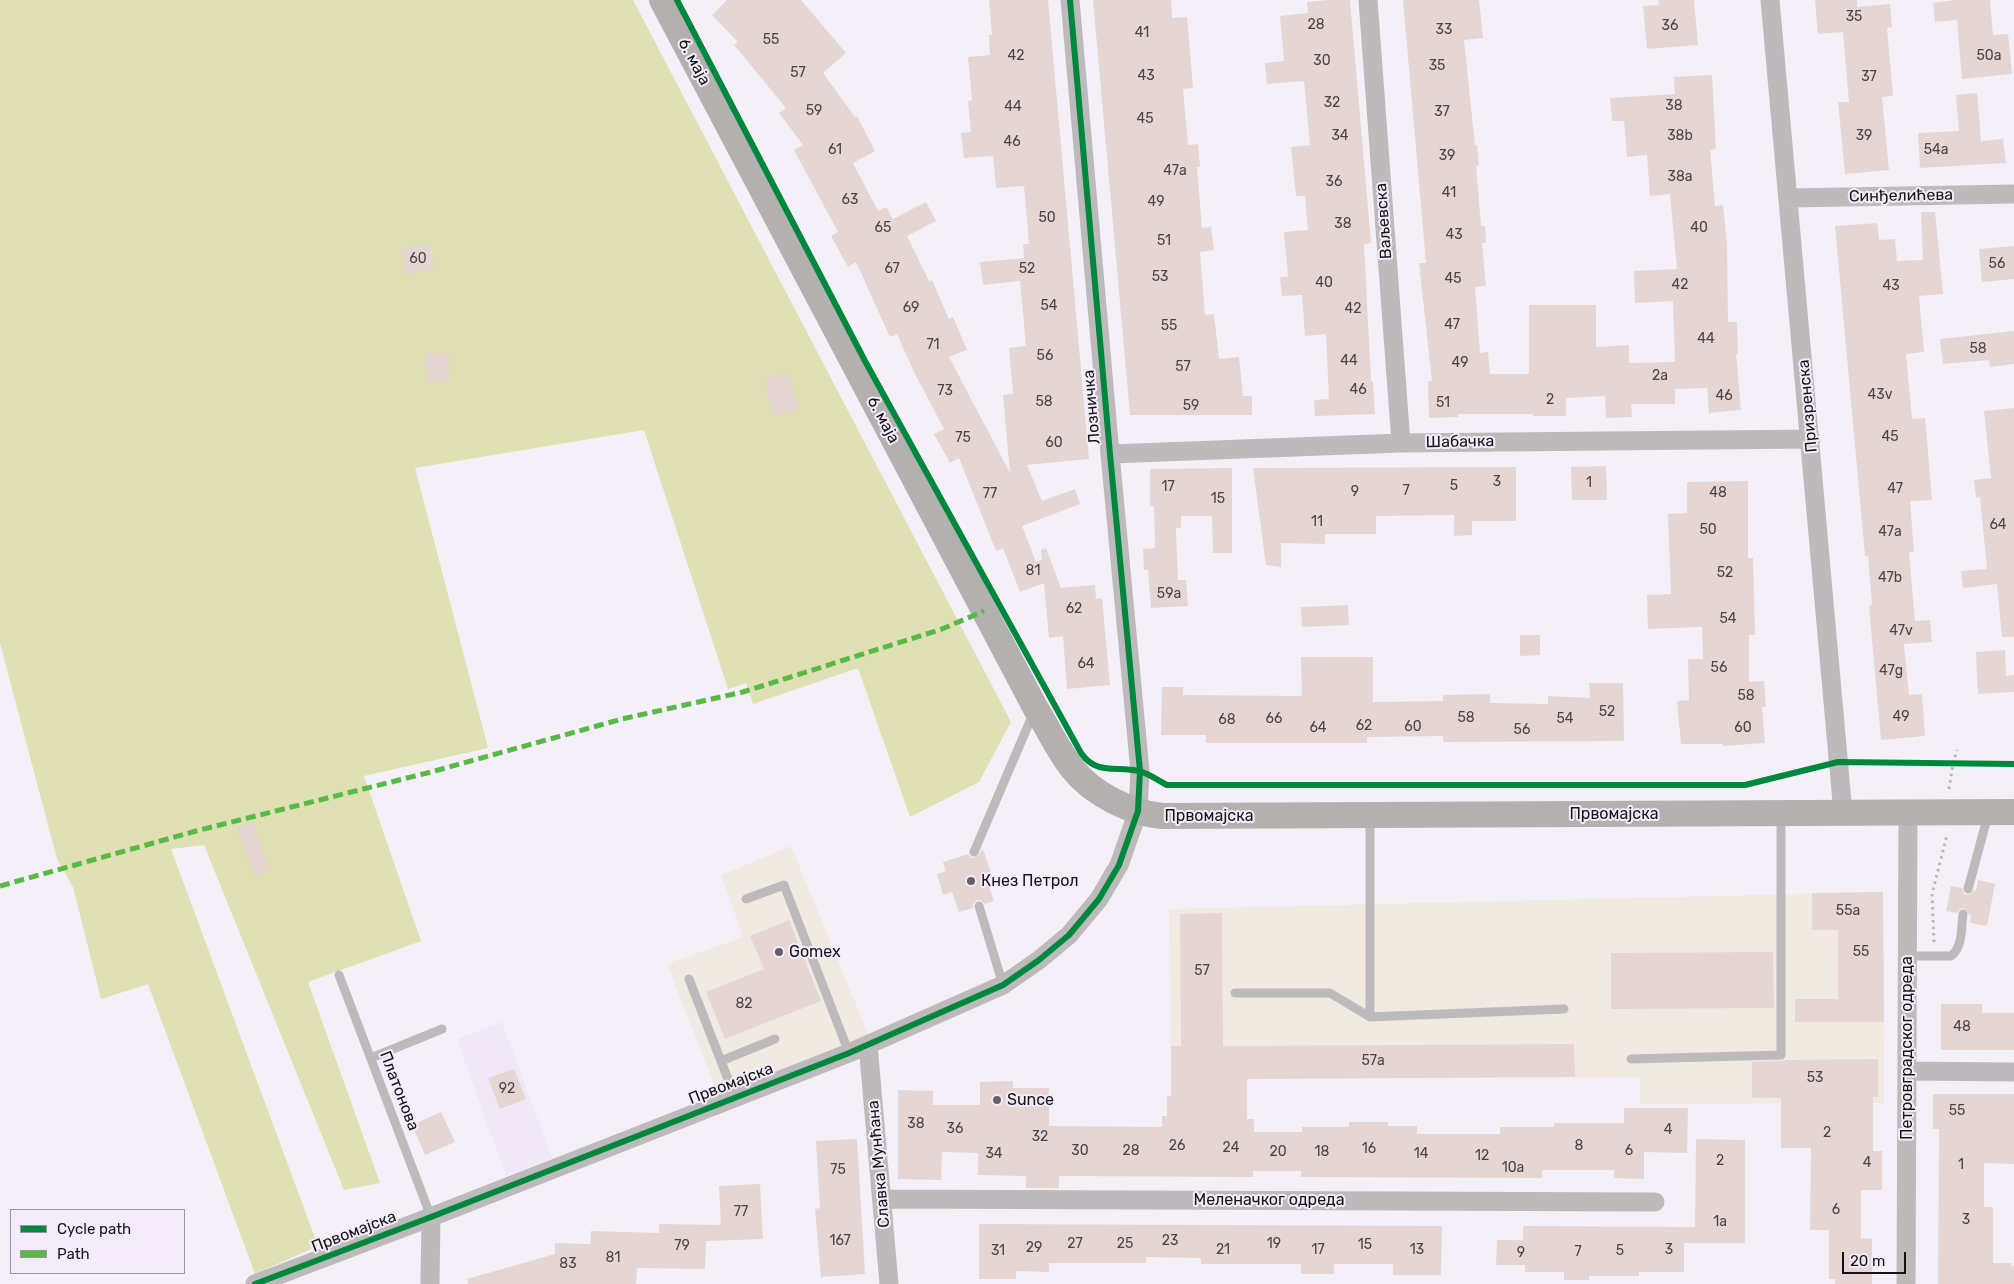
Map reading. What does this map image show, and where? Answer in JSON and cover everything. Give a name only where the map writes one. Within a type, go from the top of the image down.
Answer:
[{"type":"street","name":"6. маја","points":[[662,0],[1036,709],[1072,769],[1085,781],[1118,803],[1138,811]]},
{"type":"street","name":"Лозничка","points":[[1070,0],[1140,771],[1138,811]]},
{"type":"street","name":"Ваљевска","points":[[1368,0],[1401,443]]},
{"type":"street","name":"Призренска","points":[[1770,0],[1811,439],[1843,812]]},
{"type":"street","name":"Синђелићева","points":[[1788,198],[2014,194]]},
{"type":"street","name":"Шабачка","points":[[1110,454],[1401,443],[1811,439]]},
{"type":"street","name":"Првомајска","points":[[255,1284],[848,1053],[1003,985],[1070,935],[1099,899],[1119,865],[1138,811],[1162,816],[2001,812]]},
{"type":"street","name":"Петровградског одреда","points":[[1906,1284],[1908,812]]},
{"type":"street","name":"Славка Мунћана","points":[[868,1045],[889,1284]]},
{"type":"street","points":[[1907,1071],[2014,1072]]},
{"type":"street","name":"Меленачког одреда","points":[[883,1199],[1655,1202]]},
{"type":"street","points":[[430,1284],[431,1217]]},
{"type":"lane","points":[[974,852],[1036,709]]},
{"type":"lane","points":[[1631,1059],[1781,1055],[1781,812]]},
{"type":"lane","points":[[1968,889],[2001,812]]},
{"type":"lane","points":[[1370,815],[1370,1017]]},
{"type":"lane","points":[[746,899],[784,886],[848,1053]]},
{"type":"lane","points":[[979,906],[1003,985]]},
{"type":"lane","points":[[1908,956],[1951,956],[1955,953],[1960,943],[1963,914]]},
{"type":"lane","name":"Платонова","points":[[339,975],[431,1217]]},
{"type":"lane","points":[[689,980],[735,1097]]},
{"type":"lane","points":[[1235,993],[1330,993],[1370,1017],[1564,1009]]},
{"type":"lane","points":[[371,1058],[442,1029]]},
{"type":"lane","points":[[721,1061],[775,1039]]},
{"type":"path","points":[[1934,957],[1932,894],[1947,836],[1946,812],[1957,750]]},
{"type":"path","points":[[1943,764],[1961,764]]},
{"type":"shaded area","points":[[791,846],[869,1036],[719,1097],[667,964],[743,937],[721,875]]},
{"type":"shaded area","points":[[1883,892],[1884,1103],[1640,1104],[1640,1077],[1171,1079],[1169,909]]},
{"type":"shaded area","points":[[502,1022],[552,1158],[506,1176],[457,1039]]},
{"type":"green space","points":[[0,0],[633,0],[1011,722],[979,782],[910,817],[858,668],[753,704],[746,683],[728,689],[644,430],[415,468],[488,748],[364,776],[421,941],[308,982],[380,1183],[344,1190],[204,845],[171,849],[318,1246],[255,1274],[148,984],[101,999],[73,887],[57,859],[0,643]]},
{"type":"building","points":[[727,0],[801,0],[846,53],[823,73],[855,117],[857,116],[875,151],[853,163],[878,211],[886,207],[893,219],[926,202],[936,221],[907,236],[929,281],[932,280],[949,319],[953,317],[967,350],[949,357],[1010,473],[1003,395],[1013,394],[1009,348],[1026,346],[1020,281],[983,285],[980,262],[1024,258],[1023,244],[1029,244],[1024,186],[996,188],[993,156],[964,158],[961,133],[971,132],[968,101],[972,100],[968,57],[990,55],[989,35],[992,35],[989,0],[1048,0],[1089,459],[1027,465],[1042,501],[1075,489],[1080,504],[1022,526],[1036,562],[1042,560],[1041,550],[1046,548],[1061,588],[1095,585],[1096,599],[1102,598],[1110,685],[1067,689],[1063,636],[1049,638],[1044,583],[1020,592],[1003,548],[996,551],[959,458],[950,463],[934,434],[944,429],[914,372],[897,334],[890,337],[856,262],[848,267],[831,236],[838,232],[794,150],[803,145],[779,113],[786,108],[734,45],[738,42],[712,15]]},
{"type":"building","points":[[1093,0],[1171,0],[1172,18],[1187,17],[1193,88],[1183,89],[1188,145],[1198,144],[1200,167],[1197,167],[1202,228],[1211,227],[1214,250],[1200,252],[1205,315],[1214,314],[1219,359],[1239,357],[1243,396],[1252,396],[1252,415],[1130,415]]},
{"type":"building","points":[[1350,0],[1371,243],[1364,244],[1371,381],[1373,381],[1375,414],[1315,416],[1314,400],[1329,399],[1326,334],[1305,336],[1302,295],[1282,296],[1280,277],[1288,277],[1284,232],[1308,230],[1305,196],[1296,196],[1291,147],[1310,145],[1304,81],[1267,84],[1265,63],[1284,61],[1280,16],[1308,13],[1307,2]]},
{"type":"building","points":[[1403,0],[1479,0],[1483,38],[1464,40],[1475,145],[1477,145],[1479,165],[1476,166],[1481,226],[1485,226],[1486,243],[1482,243],[1486,286],[1475,287],[1480,353],[1488,352],[1490,374],[1529,374],[1529,305],[1596,305],[1596,347],[1629,345],[1629,363],[1675,362],[1673,301],[1635,303],[1634,271],[1677,269],[1670,194],[1650,196],[1647,155],[1627,157],[1624,121],[1612,121],[1610,98],[1675,94],[1674,77],[1712,75],[1716,149],[1710,150],[1715,206],[1723,205],[1727,245],[1728,322],[1737,322],[1738,354],[1736,354],[1741,410],[1709,413],[1707,388],[1675,389],[1675,404],[1631,404],[1632,417],[1606,418],[1605,396],[1566,398],[1566,416],[1458,414],[1458,417],[1429,418],[1428,381],[1432,381],[1419,263],[1426,263]]},
{"type":"building","points":[[1658,0],[1694,0],[1698,45],[1647,49],[1643,6],[1659,5]]},
{"type":"building","points":[[1815,0],[1857,0],[1857,7],[1890,4],[1892,27],[1887,28],[1893,96],[1882,97],[1889,170],[1845,174],[1838,102],[1849,102],[1843,32],[1818,34]]},
{"type":"building","points":[[1955,0],[1990,0],[1993,35],[2008,34],[2012,74],[1962,79],[1957,20],[1935,22],[1933,3]]},
{"type":"building","points":[[1977,93],[1981,141],[2003,139],[2006,163],[1920,168],[1918,133],[1959,131],[1956,95]]},
{"type":"building","points":[[1921,212],[1935,212],[1943,294],[1919,296],[1924,352],[1906,354],[1912,419],[1925,418],[1932,500],[1910,501],[1914,552],[1909,552],[1915,621],[1930,620],[1932,642],[1904,644],[1909,695],[1922,694],[1925,736],[1881,740],[1869,606],[1872,605],[1868,556],[1865,556],[1835,226],[1877,223],[1879,240],[1895,239],[1897,261],[1923,260]]},
{"type":"building","points":[[429,244],[434,269],[406,275],[401,249]]},
{"type":"building","points":[[2014,246],[2014,279],[1982,282],[1979,249]]},
{"type":"building","points":[[2014,331],[2014,364],[1990,367],[1989,360],[1943,364],[1940,339]]},
{"type":"building","points":[[448,353],[449,381],[427,382],[425,354]]},
{"type":"building","points":[[790,373],[798,410],[773,415],[765,378]]},
{"type":"building","points":[[2014,408],[2014,637],[2002,637],[1997,584],[1963,588],[1961,571],[1987,569],[1980,497],[1976,498],[1974,480],[1991,478],[1984,411]]},
{"type":"building","points":[[1606,466],[1607,500],[1572,500],[1571,467]]},
{"type":"building","points":[[1516,467],[1516,521],[1472,521],[1472,535],[1454,536],[1454,515],[1376,516],[1376,534],[1325,534],[1325,544],[1281,543],[1281,567],[1266,565],[1253,468]]},
{"type":"building","points":[[1232,468],[1232,553],[1213,553],[1212,516],[1181,516],[1181,528],[1176,528],[1178,580],[1186,580],[1188,606],[1151,608],[1148,570],[1144,570],[1143,549],[1155,548],[1154,506],[1150,506],[1150,469]]},
{"type":"building","points":[[1748,481],[1748,558],[1753,558],[1755,635],[1749,635],[1749,682],[1764,681],[1766,707],[1762,707],[1765,743],[1723,746],[1723,744],[1681,744],[1677,701],[1689,700],[1688,659],[1703,659],[1702,627],[1648,629],[1647,595],[1671,594],[1668,514],[1687,513],[1687,482]]},
{"type":"building","points":[[1348,605],[1349,625],[1302,627],[1301,607]]},
{"type":"building","points":[[1520,635],[1540,635],[1540,655],[1520,656]]},
{"type":"building","points":[[2005,650],[2006,676],[2014,675],[2014,692],[1978,694],[1976,652]]},
{"type":"building","points":[[1301,657],[1373,657],[1373,702],[1443,701],[1443,695],[1490,694],[1490,703],[1548,704],[1548,696],[1590,698],[1589,683],[1623,683],[1624,741],[1443,742],[1443,736],[1367,737],[1367,743],[1206,743],[1206,735],[1161,735],[1162,687],[1183,687],[1183,695],[1302,696]]},
{"type":"building","points":[[253,823],[270,871],[254,876],[237,828]]},
{"type":"building","points":[[983,849],[993,879],[987,881],[994,901],[985,904],[981,900],[977,900],[973,904],[973,908],[959,912],[952,892],[943,895],[937,874],[946,871],[943,862],[968,854],[971,858],[975,858]]},
{"type":"building","points":[[1978,880],[1995,884],[1987,926],[1970,923],[1971,916],[1964,908],[1960,909],[1957,913],[1946,911],[1951,886],[1962,888],[1964,894],[1969,895],[1974,890],[1976,891]]},
{"type":"building","points":[[1883,892],[1884,1022],[1795,1022],[1795,999],[1838,999],[1838,930],[1812,930],[1812,893]]},
{"type":"building","points":[[1222,913],[1223,1046],[1574,1044],[1575,1077],[1247,1079],[1247,1119],[1254,1119],[1254,1132],[1302,1132],[1302,1127],[1349,1127],[1349,1122],[1388,1122],[1388,1126],[1417,1126],[1417,1134],[1500,1134],[1500,1127],[1554,1127],[1554,1123],[1624,1123],[1624,1108],[1688,1108],[1687,1153],[1644,1152],[1644,1179],[1614,1178],[1614,1170],[1542,1170],[1542,1178],[1301,1177],[1301,1171],[1253,1171],[1253,1177],[1059,1176],[1059,1188],[1026,1188],[1026,1176],[978,1175],[978,1153],[942,1152],[941,1180],[898,1179],[898,1090],[933,1091],[933,1105],[980,1105],[980,1082],[1013,1081],[1013,1088],[1049,1088],[1049,1126],[1162,1127],[1162,1116],[1167,1116],[1167,1096],[1171,1096],[1171,1046],[1181,1046],[1180,914]]},
{"type":"building","points":[[789,920],[821,1001],[725,1039],[706,992],[764,969],[750,936]]},
{"type":"building","points":[[1773,952],[1774,1008],[1611,1009],[1611,953]]},
{"type":"building","points":[[1941,1004],[1982,1004],[1982,1013],[2014,1013],[2014,1050],[1941,1050]]},
{"type":"building","points":[[1878,1059],[1878,1097],[1873,1097],[1873,1151],[1882,1151],[1882,1190],[1861,1190],[1861,1238],[1872,1239],[1872,1284],[1835,1284],[1835,1279],[1829,1279],[1829,1230],[1810,1230],[1811,1148],[1781,1148],[1781,1098],[1752,1098],[1752,1062]]},
{"type":"building","points":[[514,1069],[526,1099],[500,1109],[488,1078]]},
{"type":"building","points":[[1933,1094],[2014,1094],[2014,1164],[1984,1163],[1984,1207],[1993,1207],[1993,1263],[2011,1263],[2011,1266],[2014,1266],[2014,1284],[1938,1284],[1939,1129],[1933,1129]]},
{"type":"building","points":[[441,1112],[455,1142],[425,1155],[412,1125]]},
{"type":"building","points":[[857,1139],[865,1274],[821,1277],[815,1209],[820,1208],[816,1141]]},
{"type":"building","points":[[1696,1139],[1745,1140],[1745,1243],[1684,1243],[1684,1272],[1639,1272],[1639,1276],[1589,1276],[1589,1280],[1564,1280],[1564,1272],[1525,1272],[1525,1265],[1496,1265],[1497,1240],[1523,1240],[1523,1226],[1695,1227]]},
{"type":"building","points":[[760,1184],[763,1239],[706,1241],[705,1269],[637,1268],[636,1284],[468,1284],[467,1279],[555,1254],[555,1243],[590,1244],[591,1231],[659,1233],[659,1224],[721,1225],[719,1186]]},
{"type":"building","points":[[979,1224],[1442,1226],[1441,1275],[1393,1275],[1393,1264],[1334,1264],[1334,1274],[1301,1274],[1301,1264],[1201,1264],[1201,1258],[1146,1257],[1146,1263],[1049,1263],[1049,1272],[1016,1271],[1016,1279],[979,1279]]},
{"type":"marked path","points":[[0,886],[196,831],[431,772],[622,719],[743,692],[942,629],[984,611]]},
{"type":"cycle path","points":[[677,0],[865,361],[1081,753],[1093,764],[1100,767],[1139,771],[1167,785],[1745,785],[1838,762],[2014,764]]},
{"type":"cycle path","points":[[255,1284],[849,1053],[1003,985],[1039,960],[1069,935],[1099,899],[1119,865],[1138,811],[1140,771],[1070,0]]},
{"type":"place","name":"Кнез Петрол","points":[[971,881]]},
{"type":"place","name":"Gomex","points":[[779,952]]},
{"type":"place","name":"Sunce","points":[[997,1100]]}]
